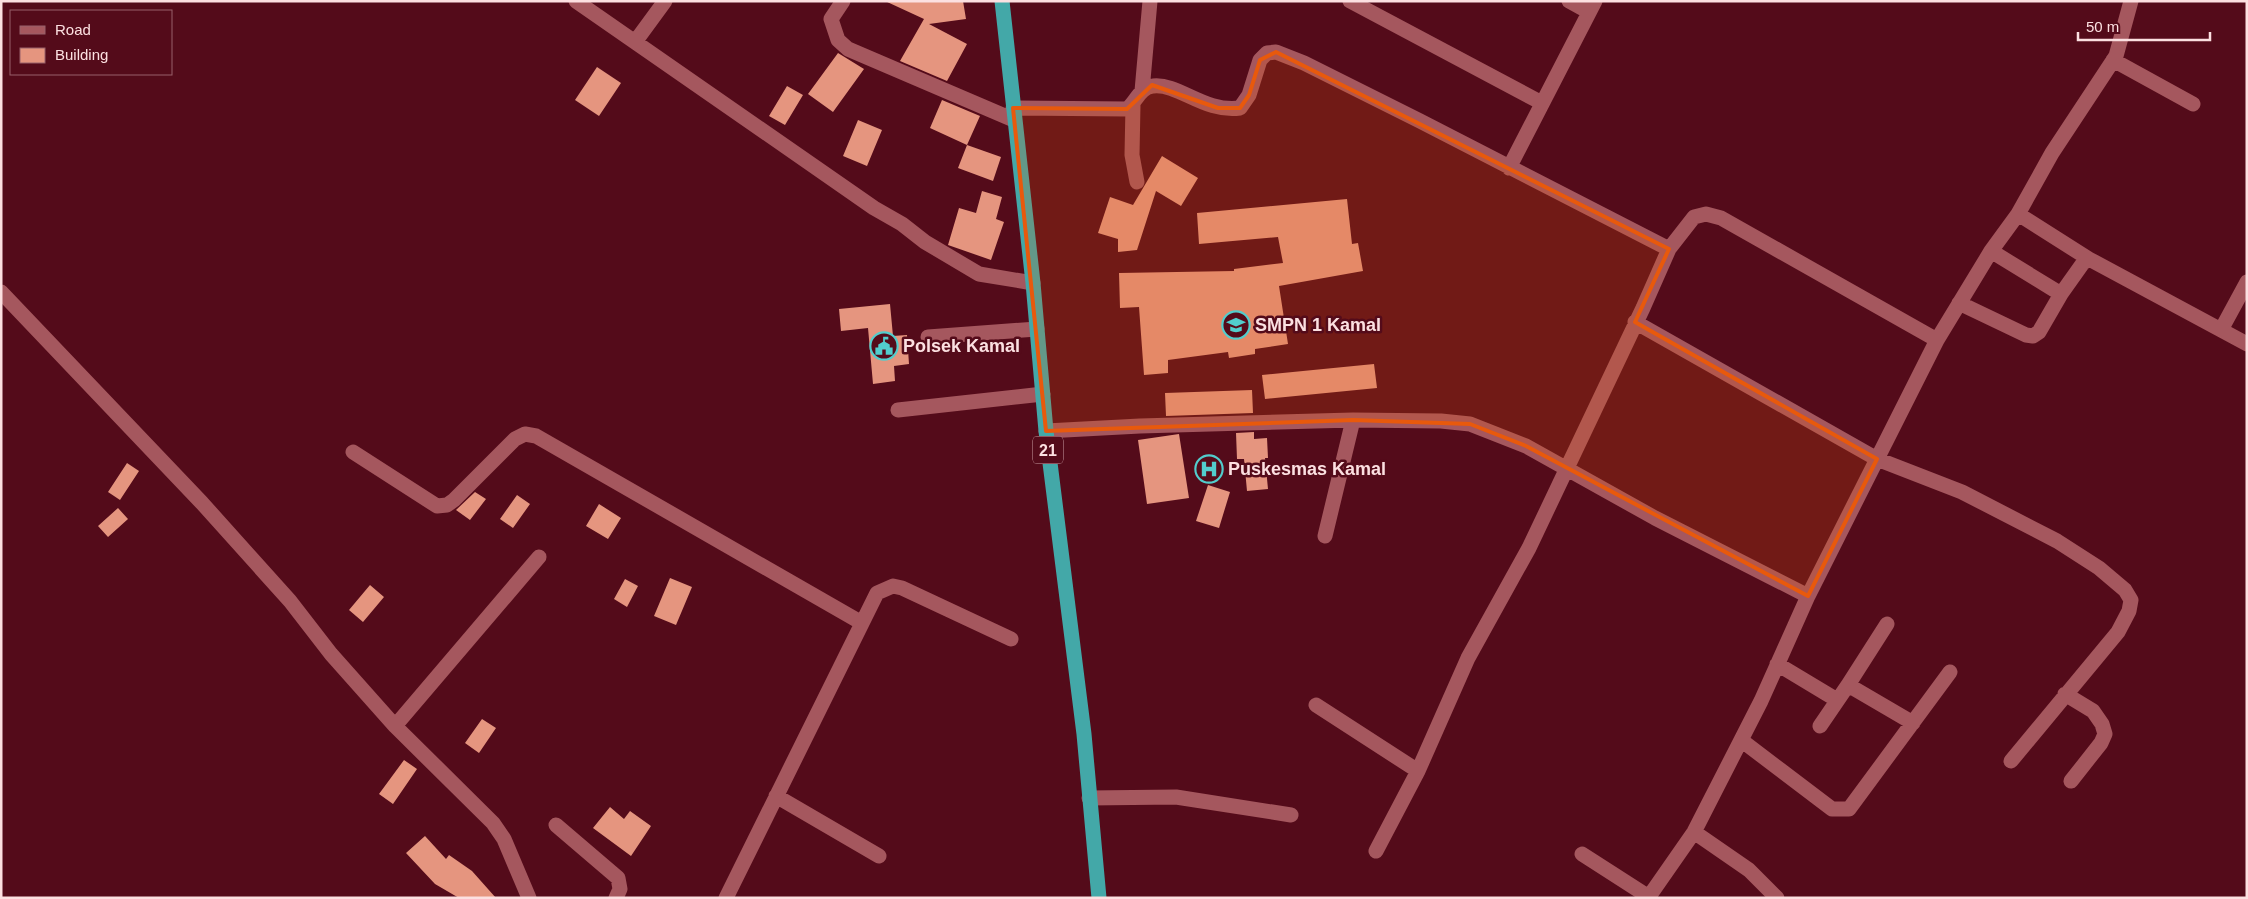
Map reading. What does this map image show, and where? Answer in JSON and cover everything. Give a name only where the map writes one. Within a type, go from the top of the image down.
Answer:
[{"type":"highway","name":"21","points":[[1002,1],[1033,283],[1046,432],[1084,734],[1098,898]]},
{"type":"street","points":[[576,1],[874,208],[902,224],[925,242],[979,274],[1033,283]]},
{"type":"street","points":[[635,42],[665,1]]},
{"type":"street","points":[[843,1],[831,19],[838,40],[848,49],[1013,114],[1127,109],[1133,105],[1142,91],[1152,85],[1171,89],[1218,108],[1240,108],[1249,95],[1260,60],[1267,53],[1276,52],[1313,68],[1669,249]]},
{"type":"street","points":[[1142,91],[1150,1]]},
{"type":"street","points":[[1350,1],[1542,104]]},
{"type":"street","points":[[1509,168],[1592,7],[1569,1]]},
{"type":"street","points":[[1582,854],[1648,897],[1694,832],[1741,740],[1808,596],[1937,340],[1991,251],[2018,214],[2052,153],[2113,60],[2132,1]]},
{"type":"street","points":[[2113,60],[2193,104]]},
{"type":"street","points":[[1133,105],[1132,155],[1137,182]]},
{"type":"street","points":[[1376,851],[1418,771],[1468,658],[1528,548],[1643,308],[1669,249],[1694,217],[1706,214],[1721,218],[1937,340]]},
{"type":"street","points":[[2018,214],[2089,259],[2247,344]]},
{"type":"street","points":[[1991,251],[2061,294]]},
{"type":"street","points":[[1959,303],[2026,335],[2034,336],[2040,332],[2061,294],[2083,263],[2089,259]]},
{"type":"street","points":[[2221,330],[2247,282]]},
{"type":"street","points":[[1,292],[202,503],[290,602],[331,654],[395,726],[493,823],[504,839],[529,898]]},
{"type":"street","points":[[1635,322],[1877,459],[1962,492],[2058,541],[2098,568],[2125,590],[2131,600],[2129,611],[2118,632],[2011,761]]},
{"type":"street","points":[[928,337],[1037,329]]},
{"type":"street","points":[[898,410],[1043,394]]},
{"type":"street","points":[[1046,432],[1140,426],[1352,420],[1470,424],[1526,446],[1655,518],[1808,596]]},
{"type":"street","points":[[1325,536],[1352,420]]},
{"type":"street","points":[[353,452],[437,506],[447,505],[454,500],[515,439],[525,434],[536,436],[862,623]]},
{"type":"street","points":[[395,726],[539,557]]},
{"type":"street","points":[[726,898],[877,593],[893,586],[902,588],[1011,639]]},
{"type":"street","points":[[1820,726],[1887,624]]},
{"type":"street","points":[[1777,664],[1837,700]]},
{"type":"street","points":[[1741,740],[1832,808],[1840,810],[1849,809],[1950,672]]},
{"type":"street","points":[[1848,685],[1913,723]]},
{"type":"street","points":[[2066,694],[2093,711],[2102,724],[2105,734],[2071,781]]},
{"type":"street","points":[[1316,705],[1418,771]]},
{"type":"street","points":[[776,796],[878,856]]},
{"type":"street","points":[[1089,798],[1176,797],[1291,815]]},
{"type":"street","points":[[556,825],[618,878],[620,889],[616,898]]},
{"type":"street","points":[[1694,832],[1749,870],[1777,898]]},
{"type":"highlighted area","points":[[1276,52],[1669,249],[1635,322],[1877,459],[1808,596],[1526,446],[1470,424],[1353,420],[1046,431],[1013,108],[1127,109],[1152,85],[1218,108],[1240,108],[1249,95],[1260,60]]},
{"type":"building","points":[[885,1],[963,1],[966,19],[929,24],[967,44],[947,81],[900,61],[924,19]]},
{"type":"building","points":[[838,53],[864,69],[833,112],[808,94]]},
{"type":"building","points":[[597,67],[621,83],[599,116],[575,100]]},
{"type":"building","points":[[787,86],[803,95],[785,125],[769,116]]},
{"type":"building","points":[[942,100],[980,116],[967,145],[930,128]]},
{"type":"building","points":[[858,120],[882,130],[867,166],[843,156]]},
{"type":"building","points":[[967,145],[1001,157],[993,181],[958,168]]},
{"type":"building","points":[[1162,156],[1198,178],[1181,206],[1156,191],[1137,250],[1118,252],[1118,239],[1098,233],[1110,197],[1133,205]]},
{"type":"building","points":[[982,191],[1002,197],[996,219],[1004,222],[991,260],[948,245],[959,208],[976,213]]},
{"type":"building","points":[[1347,199],[1352,244],[1358,243],[1363,271],[1279,286],[1288,344],[1255,349],[1255,354],[1229,358],[1228,352],[1168,360],[1168,373],[1144,375],[1139,307],[1120,308],[1119,273],[1234,271],[1234,269],[1283,263],[1278,237],[1199,244],[1197,213]]},
{"type":"building","points":[[890,304],[893,336],[907,335],[909,364],[894,366],[895,381],[873,384],[868,328],[841,331],[839,309]]},
{"type":"building","points":[[1374,364],[1377,388],[1265,399],[1262,375]]},
{"type":"building","points":[[1252,390],[1253,413],[1166,416],[1165,393]]},
{"type":"building","points":[[1254,432],[1254,439],[1267,438],[1268,458],[1265,458],[1268,489],[1247,491],[1244,459],[1237,459],[1236,433]]},
{"type":"building","points":[[1179,434],[1189,498],[1147,504],[1138,440]]},
{"type":"building","points":[[127,463],[139,471],[120,500],[108,492]]},
{"type":"building","points":[[1208,485],[1230,492],[1219,528],[1196,521]]},
{"type":"building","points":[[475,492],[486,499],[470,520],[456,510]]},
{"type":"building","points":[[517,495],[530,504],[513,528],[500,519]]},
{"type":"building","points":[[599,504],[621,518],[608,539],[586,526]]},
{"type":"building","points":[[118,508],[128,519],[108,537],[98,526]]},
{"type":"building","points":[[670,578],[692,587],[676,625],[654,616]]},
{"type":"building","points":[[625,579],[638,586],[627,607],[614,599]]},
{"type":"building","points":[[370,585],[384,597],[363,622],[349,610]]},
{"type":"building","points":[[482,719],[496,728],[479,753],[465,743]]},
{"type":"building","points":[[404,760],[417,769],[393,804],[379,794]]},
{"type":"building","points":[[610,807],[624,819],[630,811],[651,826],[631,856],[593,828]]},
{"type":"building","points":[[425,836],[446,859],[449,855],[472,871],[496,898],[459,898],[435,884],[406,853]]},
{"type":"place","name":"SMPN 1 Kamal","points":[[1236,325]]},
{"type":"place","name":"Polsek Kamal","points":[[884,346]]},
{"type":"place","name":"Puskesmas Kamal","points":[[1209,469]]}]
